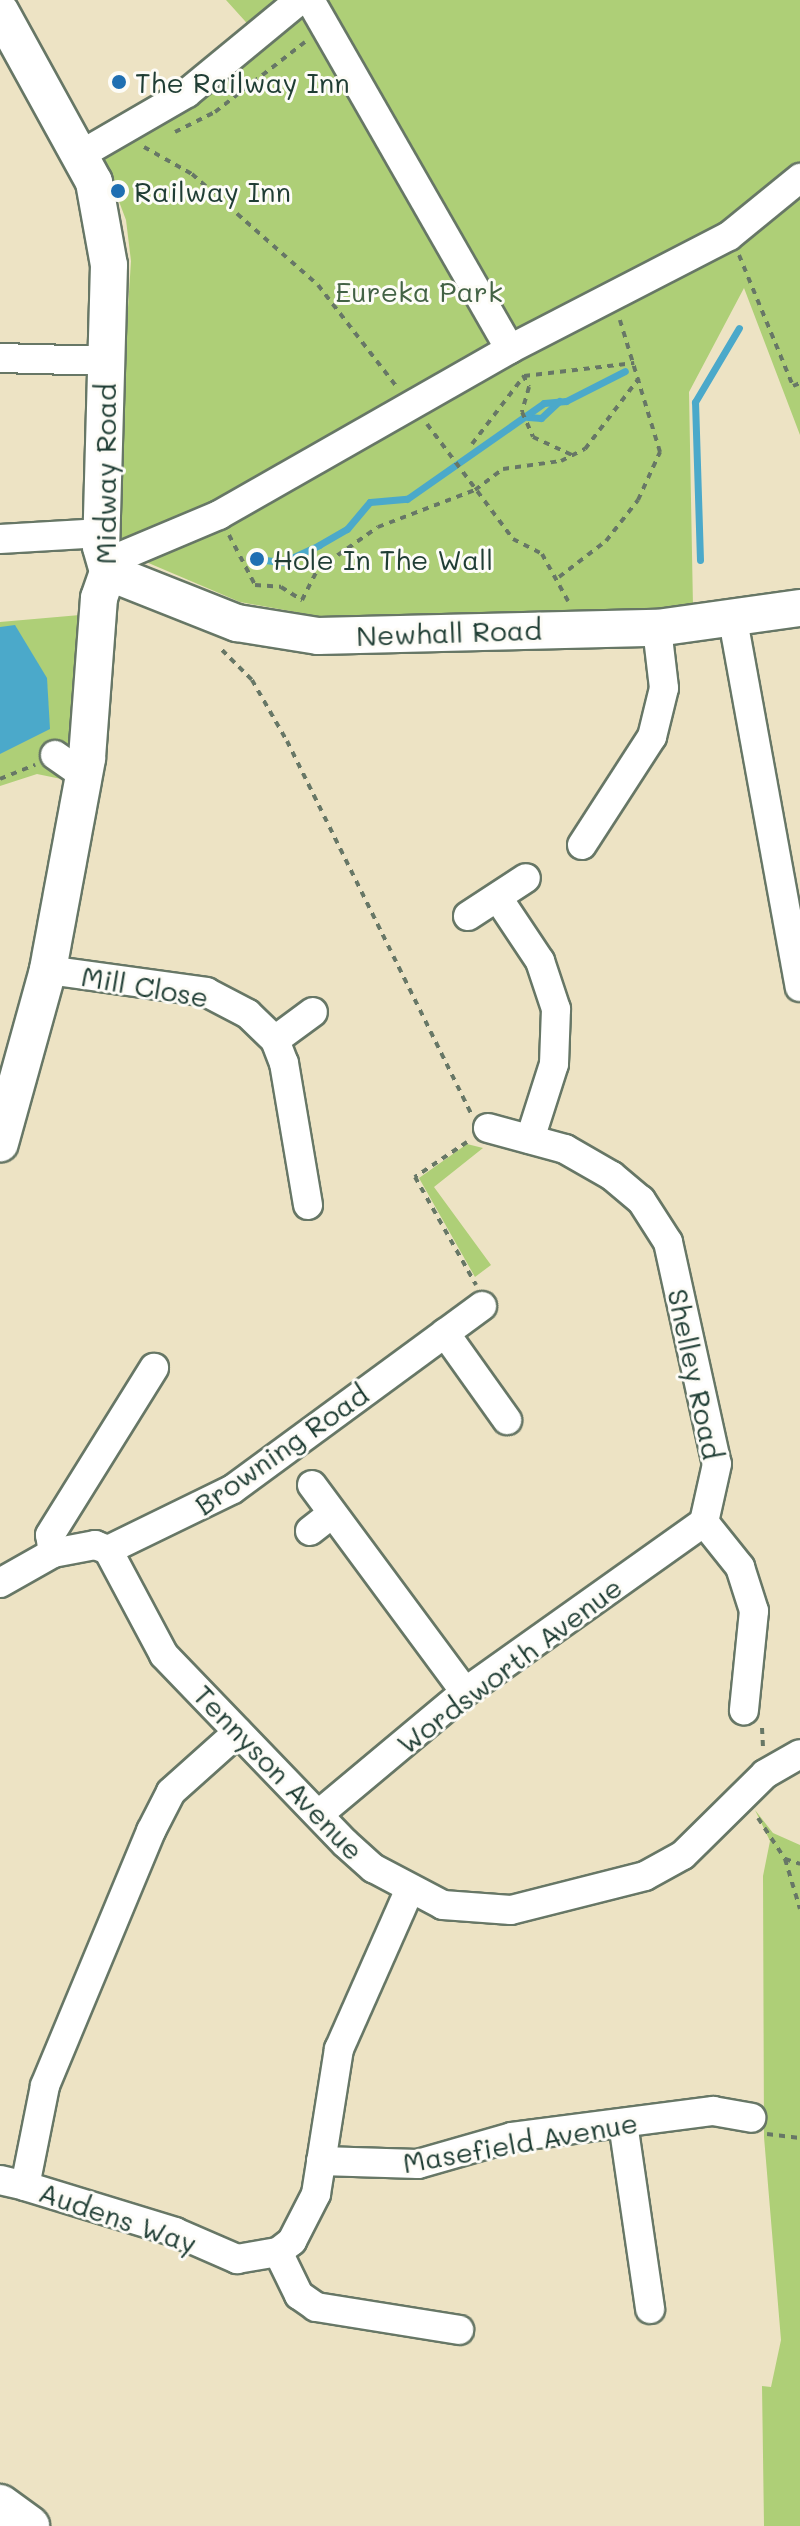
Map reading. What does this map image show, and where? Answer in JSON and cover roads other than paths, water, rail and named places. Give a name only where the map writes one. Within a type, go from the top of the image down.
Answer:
[{"type":"highway","points":[[0,2505],[29,2526]]},
{"type":"main road","name":"Midway Road","points":[[0,11],[80,155],[107,234],[105,556],[85,776],[48,970],[0,1143]]},
{"type":"main road","name":"Newhall Road","points":[[105,556],[211,612],[255,629],[318,636],[657,628],[733,620],[800,608]]},
{"type":"street","points":[[80,155],[187,93],[300,0]]},
{"type":"street","points":[[310,0],[510,349]]},
{"type":"street","points":[[0,539],[105,556],[219,515],[510,349],[729,236],[800,178]]},
{"type":"street","points":[[0,358],[105,361]]},
{"type":"street","points":[[733,620],[800,987]]},
{"type":"street","points":[[582,845],[652,737],[664,688],[657,628]]},
{"type":"street","points":[[55,755],[85,776]]},
{"type":"street","points":[[468,916],[526,878]]},
{"type":"street","points":[[498,898],[540,961],[556,1009],[554,1064],[530,1139]]},
{"type":"street","name":"Mill Close","points":[[48,970],[206,992],[248,1014],[275,1040],[297,1108],[308,1205]]},
{"type":"street","points":[[275,1040],[313,1012]]},
{"type":"street","name":"Shelley Road","points":[[484,1130],[530,1139],[612,1176],[641,1200],[668,1242],[717,1464],[704,1522]]},
{"type":"street","name":"Browning Road","points":[[108,1550],[233,1489],[482,1306]]},
{"type":"street","points":[[445,1333],[507,1420]]},
{"type":"street","points":[[53,1553],[50,1535],[154,1368]]},
{"type":"street","points":[[312,1485],[465,1692]]},
{"type":"street","points":[[310,1531],[332,1514]]},
{"type":"street","points":[[704,1522],[740,1567],[754,1611],[744,1710]]},
{"type":"street","name":"Wordsworth Avenue","points":[[319,1814],[465,1692],[704,1522]]},
{"type":"street","points":[[0,1583],[53,1553],[95,1545],[108,1550]]},
{"type":"street","name":"Tennyson Avenue","points":[[108,1550],[164,1655],[373,1868],[443,1905],[492,1912],[645,1876],[683,1855],[765,1774],[800,1754]]},
{"type":"street","name":"Audens Way","points":[[238,1732],[171,1792],[151,1831],[45,2086],[12,2183],[175,2232],[219,2255],[278,2252]]},
{"type":"street","points":[[410,1889],[339,2049],[321,2161],[305,2225],[278,2252],[299,2295],[316,2307],[459,2330]]},
{"type":"street","name":"Masefield Avenue","points":[[321,2161],[418,2164],[512,2137],[670,2116],[751,2118]]},
{"type":"street","points":[[623,2123],[650,2309]]},
{"type":"water","points":[[15,625],[47,678],[50,729],[0,754],[0,627]]},
{"type":"waterway","points":[[700,560],[695,402],[739,328]]},
{"type":"waterway","points":[[257,559],[283,562],[319,545],[347,529],[370,502],[407,499],[544,403],[566,401],[625,371]]},
{"type":"waterway","points":[[528,417],[541,418],[559,401]]},
{"type":"place","name":"The Railway Inn","points":[[119,82]]},
{"type":"place","name":"Railway Inn","points":[[118,191]]},
{"type":"place","name":"Hole In The Wall","points":[[257,559]]},
{"type":"park label","name":"Eureka Park","points":[[419,291]]}]
